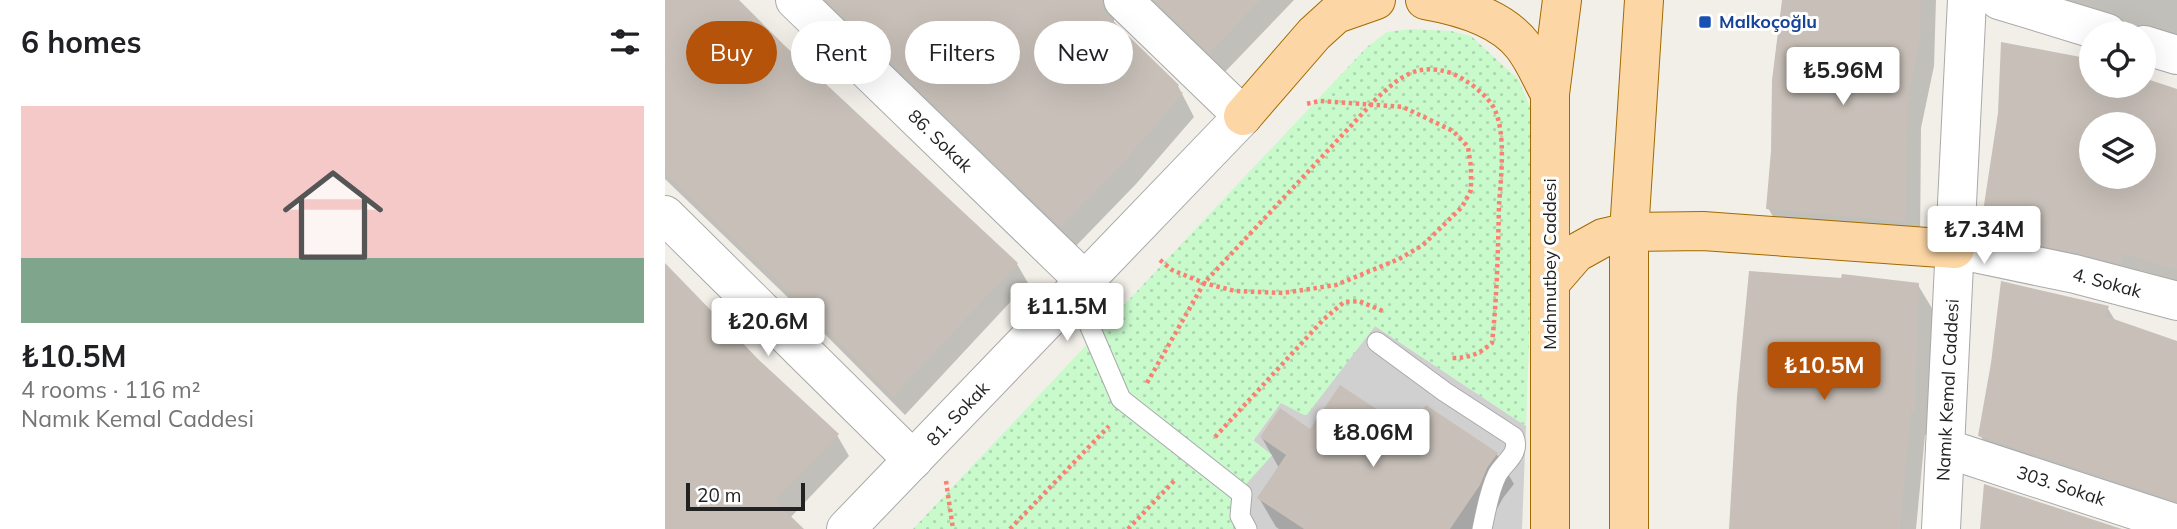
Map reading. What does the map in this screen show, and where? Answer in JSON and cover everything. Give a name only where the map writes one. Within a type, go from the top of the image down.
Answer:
[{"type":"main road","points":[[1243,116],[1314,34],[1336,14],[1376,0]]},
{"type":"main road","points":[[1425,0],[1444,3],[1497,22],[1523,45],[1550,94]]},
{"type":"main road","name":"Mahmutbey Caddesi","points":[[1550,529],[1550,94],[1562,0]]},
{"type":"main road","points":[[1629,529],[1629,232],[1644,0]]},
{"type":"main road","points":[[1550,283],[1576,253],[1604,239],[1629,232],[1703,231],[1955,249]]},
{"type":"street","name":"86. Sokak","points":[[795,0],[1080,287]]},
{"type":"street","points":[[1123,0],[1243,116]]},
{"type":"street","name":"Namık Kemal Caddesi","points":[[1941,529],[1967,0]]},
{"type":"street","points":[[1999,0],[2079,24]]},
{"type":"street","points":[[2156,49],[2177,55]]},
{"type":"street","name":"81. Sokak","points":[[846,529],[1243,116]]},
{"type":"street","points":[[665,215],[913,460]]},
{"type":"street","name":"4. Sokak","points":[[1955,249],[2075,274],[2177,302]]},
{"type":"street","name":"303. Sokak","points":[[1945,448],[2177,524]]},
{"type":"lane","points":[[1080,287],[1121,399],[1242,494],[1240,516],[1247,529]]},
{"type":"lane","points":[[1377,342],[1445,392],[1514,437],[1515,449],[1495,481],[1482,529]]},
{"type":"path","points":[[1010,529],[1151,378],[1204,283],[1371,104],[1399,78],[1421,69],[1437,69],[1458,76],[1495,108],[1499,126],[1501,164],[1492,343],[1482,352],[1467,358],[1450,358]]},
{"type":"path","points":[[1131,233],[1172,270],[1204,283],[1235,291],[1283,293],[1336,285],[1423,246],[1462,207],[1471,190],[1468,147],[1453,131],[1403,107],[1320,101],[1243,116]]},
{"type":"path","points":[[1128,529],[1323,320],[1344,302],[1359,301],[1379,308],[1389,315]]},
{"type":"shaded area","points":[[1375,326],[1526,426],[1522,529],[1233,529],[1231,500],[1272,455],[1253,441],[1281,402],[1306,415]]},
{"type":"green space","points":[[1411,29],[1451,31],[1471,36],[1518,79],[1531,109],[1536,134],[1526,426],[1375,326],[1306,416],[1281,403],[1253,440],[1272,455],[1232,500],[1233,529],[913,529],[1367,47],[1387,32]]},
{"type":"building","points":[[665,0],[739,0],[760,21],[686,21],[686,84],[777,84],[777,38],[791,52],[791,84],[826,84],[1018,263],[893,397],[665,173]]},
{"type":"building","points":[[826,0],[1102,0],[1102,7],[1113,21],[1034,21],[1034,84],[1133,84],[1133,40],[1179,85],[1176,88],[1183,93],[1124,162],[1061,227],[913,84],[1020,84],[1020,21],[905,21],[905,76],[891,63],[891,21],[848,21]]},
{"type":"building","points":[[1154,0],[1260,0],[1209,53]]},
{"type":"building","points":[[1782,0],[1921,0],[1920,39],[1907,101],[1906,222],[1766,209],[1771,151],[1772,80]]},
{"type":"building","points":[[2001,42],[2079,57],[2079,98],[2156,98],[2156,82],[2177,89],[2177,270],[2124,254],[2121,264],[2006,237],[2007,230],[1981,225],[1998,113]]},
{"type":"building","points":[[665,263],[759,360],[839,434],[775,501],[804,529],[665,529]]},
{"type":"building","points":[[1749,271],[1841,278],[1842,274],[1919,283],[1915,411],[1911,410],[1900,529],[1729,529],[1737,397]]},
{"type":"building","points":[[2001,281],[2109,306],[2105,316],[2177,341],[2177,501],[1978,436],[1991,363]]},
{"type":"building","points":[[1340,385],[1408,430],[1426,405],[1498,453],[1450,529],[1304,529],[1257,498],[1286,455],[1260,437],[1280,408],[1310,429]]},
{"type":"building","points":[[1984,484],[2122,529],[1980,529]]},
{"type":"place","name":"Malkoçoğlu","points":[[1705,22]]}]
